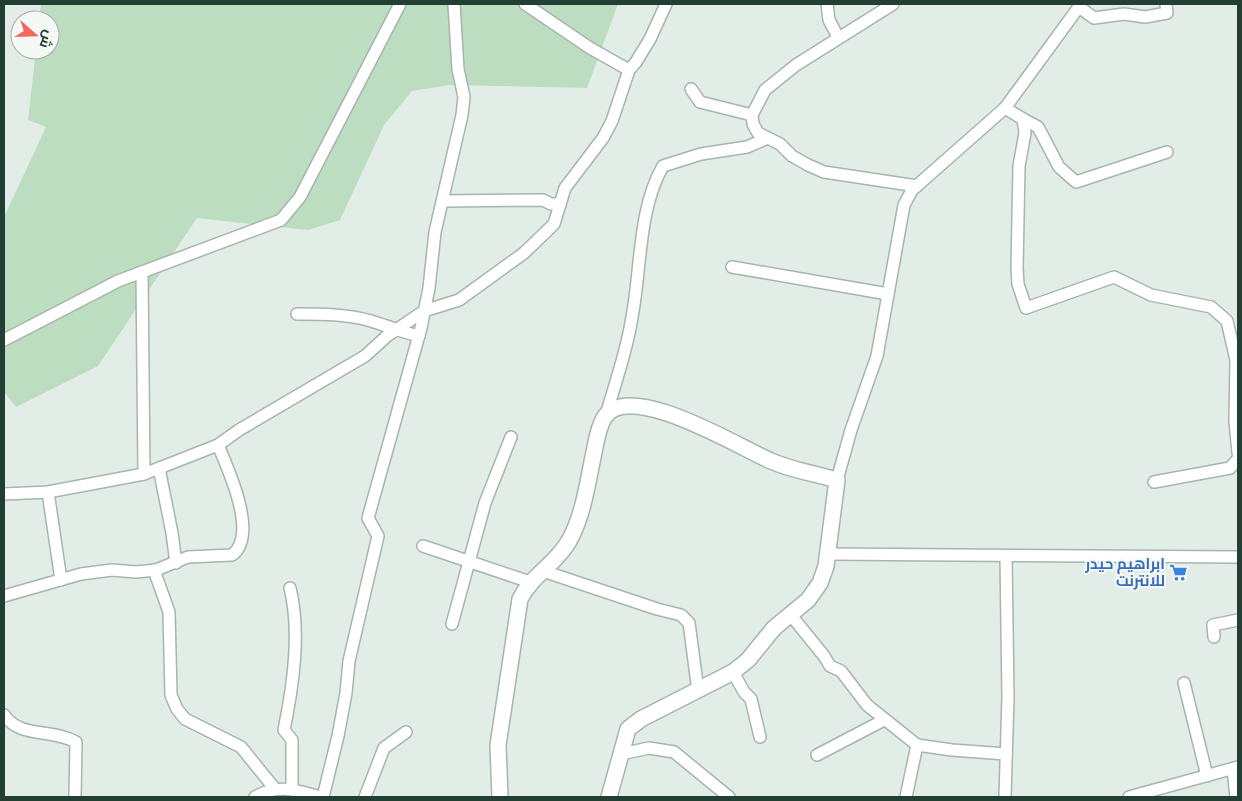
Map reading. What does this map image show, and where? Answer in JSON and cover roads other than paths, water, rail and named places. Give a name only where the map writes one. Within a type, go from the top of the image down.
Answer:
[{"type":"street","points":[[4,340],[118,281],[281,220],[300,197],[400,4]]},
{"type":"street","points":[[255,797],[275,789],[292,789],[322,797],[338,736],[346,693],[349,661],[378,536],[368,518],[419,336],[436,232],[456,150],[464,97],[458,70],[454,4]]},
{"type":"street","points":[[525,4],[590,48],[628,70]]},
{"type":"street","points":[[4,494],[48,492],[144,474],[218,445],[239,430],[365,356],[395,331],[424,311],[459,300],[524,252],[554,224],[565,188],[603,138],[612,121],[628,70],[636,62],[650,39],[666,4]]},
{"type":"street","points":[[827,4],[829,20],[838,37]]},
{"type":"street","points":[[893,4],[796,65],[765,90],[752,115],[753,124],[758,132],[780,144],[792,156],[824,172],[917,186]]},
{"type":"street","points":[[609,797],[628,729],[641,720],[734,672],[748,660],[774,628],[808,600],[820,582],[828,554],[837,480],[851,430],[877,356],[904,205],[917,186],[1005,108],[1080,5],[1094,18],[1124,14],[1145,17],[1167,13],[1166,4]]},
{"type":"street","points":[[691,90],[700,102],[752,115]]},
{"type":"street","points":[[1005,108],[1038,127],[1059,168],[1076,182],[1167,152]]},
{"type":"street","points":[[1023,119],[1025,133],[1019,166],[1017,268],[1018,284],[1026,308],[1114,277],[1151,295],[1211,307],[1227,321],[1236,360],[1238,453]]},
{"type":"street","points":[[500,797],[498,745],[520,599],[530,582],[556,560],[569,541],[583,508],[599,428],[606,415],[633,314],[644,220],[663,166],[700,154],[748,147],[768,138]]},
{"type":"street","points":[[443,201],[543,200],[551,204],[560,204]]},
{"type":"street","points":[[732,267],[888,294]]},
{"type":"street","points":[[142,272],[144,474]]},
{"type":"street","points":[[297,314],[331,314],[370,321],[395,331],[419,336]]},
{"type":"street","points":[[606,415],[622,407],[641,405],[693,421],[773,462],[837,480]]},
{"type":"street","points":[[452,624],[485,503],[511,437]]},
{"type":"street","points":[[4,596],[81,574],[112,570],[136,572],[154,570],[188,557],[232,555],[238,548],[240,541],[242,513],[218,445]]},
{"type":"street","points":[[1154,482],[1230,468],[1238,459]]},
{"type":"street","points":[[159,468],[176,562]]},
{"type":"street","points":[[48,492],[61,580]]},
{"type":"street","points":[[423,546],[530,582]]},
{"type":"street","points":[[828,554],[1238,557]]},
{"type":"street","points":[[1005,797],[1006,556]]},
{"type":"street","points":[[154,570],[169,612],[171,695],[177,709],[185,718],[241,748],[275,789]]},
{"type":"street","points":[[543,570],[657,609],[681,615],[689,623],[698,691]]},
{"type":"street","points":[[290,588],[295,610],[292,694],[284,730],[292,740],[292,789]]},
{"type":"street","points":[[790,614],[830,666],[841,671],[867,706],[917,745],[1006,754]]},
{"type":"street","points":[[1214,637],[1213,624],[1238,620]]},
{"type":"street","points":[[734,672],[744,692],[751,699],[760,737]]},
{"type":"street","points":[[1184,683],[1207,776]]},
{"type":"street","points":[[4,715],[10,724],[30,732],[63,735],[76,742],[75,797]]},
{"type":"street","points":[[817,755],[884,720]]},
{"type":"street","points":[[365,797],[384,748],[406,732]]},
{"type":"street","points":[[906,797],[917,745]]},
{"type":"street","points":[[621,754],[649,748],[674,752],[729,797]]},
{"type":"street","points":[[1129,797],[1236,768],[1236,797]]},
{"type":"place","name":"ابراهيم حيدر للانترنت","points":[[1179,573]]}]
